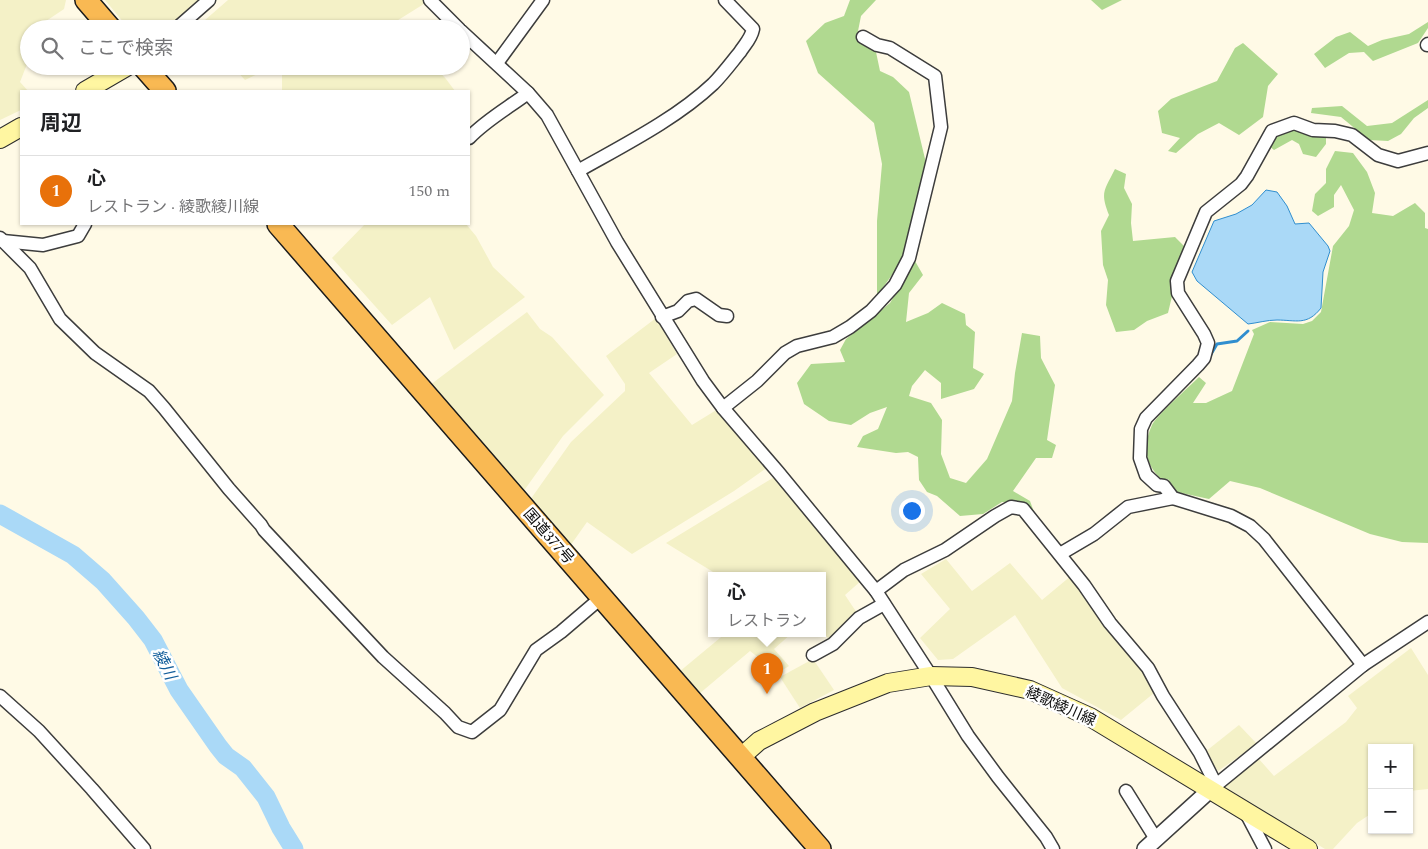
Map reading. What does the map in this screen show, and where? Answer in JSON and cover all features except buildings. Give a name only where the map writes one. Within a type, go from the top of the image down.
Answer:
[{"type":"highway","points":[[86,0],[103,20]]},
{"type":"highway","points":[[152,75],[164,90]]},
{"type":"highway","name":"国道377号","points":[[279,225],[820,849]]},
{"type":"main road","points":[[87,90],[113,75]]},
{"type":"main road","points":[[0,139],[20,128]]},
{"type":"main road","name":"綾歌綾川線","points":[[741,757],[759,741],[815,712],[888,683],[931,676],[972,676],[1030,690],[1090,717],[1213,788],[1244,810],[1308,849]]},
{"type":"street","points":[[186,20],[209,0]]},
{"type":"street","points":[[430,0],[450,20]]},
{"type":"street","points":[[497,63],[543,0]]},
{"type":"street","points":[[578,171],[677,111],[712,85],[726,70],[751,37],[752,30],[725,0]]},
{"type":"street","points":[[723,408],[757,381],[785,352],[797,346],[833,337],[871,311],[895,284],[909,258],[940,127],[935,76],[890,48],[877,45],[863,37]]},
{"type":"street","points":[[470,40],[528,93],[547,115],[617,242],[703,382],[876,591],[968,736],[1054,849]]},
{"type":"street","points":[[470,137],[482,124],[528,93]]},
{"type":"street","points":[[1173,498],[1164,486],[1157,485],[1146,474],[1140,458],[1141,429],[1146,418],[1198,365],[1206,352],[1208,343],[1204,334],[1178,293],[1178,281],[1206,212],[1241,184],[1248,176],[1272,131],[1294,123],[1313,130],[1336,131],[1352,135],[1378,155],[1398,161],[1428,153]]},
{"type":"street","points":[[1,239],[43,245],[78,236],[84,225]]},
{"type":"street","points":[[1,239],[30,268],[60,319],[95,353],[149,391],[264,530],[364,637],[458,727],[472,732],[489,720],[500,710],[536,650],[562,632],[602,597]]},
{"type":"street","points":[[662,316],[678,311],[688,301],[696,299],[718,315],[727,316]]},
{"type":"street","points":[[1060,554],[1094,534],[1128,507],[1173,498],[1231,516],[1250,526],[1264,539],[1363,664]]},
{"type":"street","points":[[876,591],[904,570],[944,550],[1011,507],[1023,509],[1060,554],[1110,623],[1148,668],[1163,696],[1200,753],[1213,788]]},
{"type":"street","points":[[813,655],[833,644],[859,618],[884,604]]},
{"type":"street","points":[[1126,791],[1150,844],[1213,788],[1363,664],[1428,622]]},
{"type":"street","points":[[0,696],[39,731],[144,849]]},
{"type":"street","points":[[1244,810],[1265,849]]},
{"type":"shaded area","points":[[0,0],[66,0],[64,9],[48,20],[20,20],[20,75],[23,75],[20,82],[27,90],[20,90],[20,110],[0,120]]},
{"type":"shaded area","points":[[105,0],[200,0],[177,20],[122,20]]},
{"type":"shaded area","points":[[228,0],[426,0],[427,2],[398,20],[205,20]]},
{"type":"shaded area","points":[[240,75],[255,75],[245,80]]},
{"type":"shaded area","points":[[282,75],[442,75],[454,90],[282,90]]},
{"type":"shaded area","points":[[364,225],[467,225],[476,236],[493,267],[525,297],[454,350],[430,297],[392,325],[332,258]]},
{"type":"shaded area","points":[[527,312],[540,329],[552,337],[604,395],[563,436],[523,492],[430,385]]},
{"type":"shaded area","points":[[656,318],[677,354],[649,373],[692,425],[718,409],[768,467],[734,491],[632,554],[587,522],[570,546],[530,500],[571,442],[625,391],[625,384],[606,356]]},
{"type":"shaded area","points":[[776,476],[862,580],[845,595],[857,613],[830,640],[826,636],[826,572],[713,572],[666,543]]},
{"type":"shaded area","points":[[946,559],[972,591],[1010,563],[1042,600],[1072,575],[1138,664],[1154,693],[1121,720],[1062,688],[1015,615],[953,659],[938,660],[920,638],[950,609],[921,574]]},
{"type":"shaded area","points":[[721,637],[788,637],[774,649],[789,666],[778,673],[750,651],[699,694],[679,672]]},
{"type":"shaded area","points":[[1411,648],[1428,675],[1428,789],[1413,791],[1413,744],[1368,744],[1368,816],[1357,823],[1333,849],[1325,849],[1223,787],[1258,758],[1274,776],[1346,722],[1357,708],[1348,696]]},
{"type":"shaded area","points":[[813,659],[834,690],[800,708],[780,677]]},
{"type":"shaded area","points":[[1239,725],[1257,744],[1218,771],[1205,752]]},
{"type":"green space","points":[[850,0],[876,0],[861,16],[857,36],[876,52],[880,71],[893,77],[909,92],[926,163],[901,262],[877,296],[877,221],[882,164],[874,123],[818,73],[806,41],[825,23],[844,16]]},
{"type":"green space","points":[[1091,0],[1122,0],[1102,10]]},
{"type":"green space","points":[[1428,22],[1428,28],[1418,43],[1373,61],[1364,52],[1349,53],[1325,68],[1314,54],[1336,37],[1350,32],[1368,46],[1382,40],[1409,34]]},
{"type":"green space","points":[[1243,43],[1278,74],[1268,86],[1263,117],[1239,135],[1219,123],[1198,134],[1176,153],[1168,151],[1180,138],[1162,133],[1158,111],[1171,99],[1217,81],[1235,48]]},
{"type":"green space","points":[[1428,100],[1428,108],[1414,118],[1401,134],[1388,141],[1369,140],[1341,117],[1311,113],[1312,108],[1342,106],[1367,126],[1392,123]]},
{"type":"green space","points":[[1293,126],[1326,137],[1326,144],[1316,157],[1303,154],[1299,144],[1292,140],[1274,150],[1269,146],[1279,134]]},
{"type":"green space","points":[[1335,151],[1353,153],[1367,172],[1375,193],[1372,213],[1393,216],[1415,203],[1425,213],[1425,228],[1428,229],[1428,543],[1402,542],[1370,534],[1260,488],[1230,481],[1209,499],[1177,492],[1168,479],[1163,481],[1152,469],[1147,455],[1147,441],[1155,420],[1199,377],[1206,383],[1193,403],[1206,403],[1232,391],[1254,334],[1252,330],[1270,322],[1303,324],[1312,321],[1321,312],[1333,246],[1349,226],[1354,210],[1341,185],[1334,195],[1334,207],[1318,216],[1312,211],[1315,194],[1326,183],[1326,169]]},
{"type":"green space","points":[[1115,169],[1126,174],[1124,188],[1132,204],[1131,223],[1133,241],[1175,237],[1184,246],[1168,313],[1147,321],[1134,330],[1116,332],[1106,305],[1108,280],[1103,265],[1101,231],[1109,215],[1104,192]]},
{"type":"green space","points":[[915,261],[923,275],[909,293],[906,322],[928,313],[942,303],[965,314],[966,325],[975,332],[973,368],[984,374],[974,389],[941,399],[941,383],[925,370],[912,386],[909,396],[931,403],[942,420],[941,454],[950,478],[966,483],[987,459],[1012,401],[1022,333],[1040,336],[1041,358],[1055,385],[1047,440],[1056,445],[1052,458],[1036,458],[1013,491],[1030,501],[1034,512],[1022,503],[1002,502],[983,514],[960,516],[937,496],[927,492],[919,480],[918,457],[908,452],[896,453],[857,447],[863,436],[878,429],[887,407],[870,413],[851,425],[829,421],[804,404],[797,383],[811,364],[845,362],[840,350],[846,339],[890,303]]},
{"type":"water","points":[[1266,190],[1277,192],[1287,206],[1295,224],[1309,223],[1330,251],[1323,272],[1321,308],[1316,314],[1306,320],[1273,320],[1248,324],[1197,281],[1192,272],[1214,221],[1236,214],[1252,205]]},
{"type":"waterway","points":[[1210,356],[1217,344],[1237,341],[1248,331]]},
{"type":"waterway","name":"綾川","points":[[0,514],[73,555],[103,581],[136,618],[153,640],[179,690],[218,746],[226,756],[243,768],[266,797],[294,849]]},
{"type":"place","name":"心","points":[[767,694]]}]
